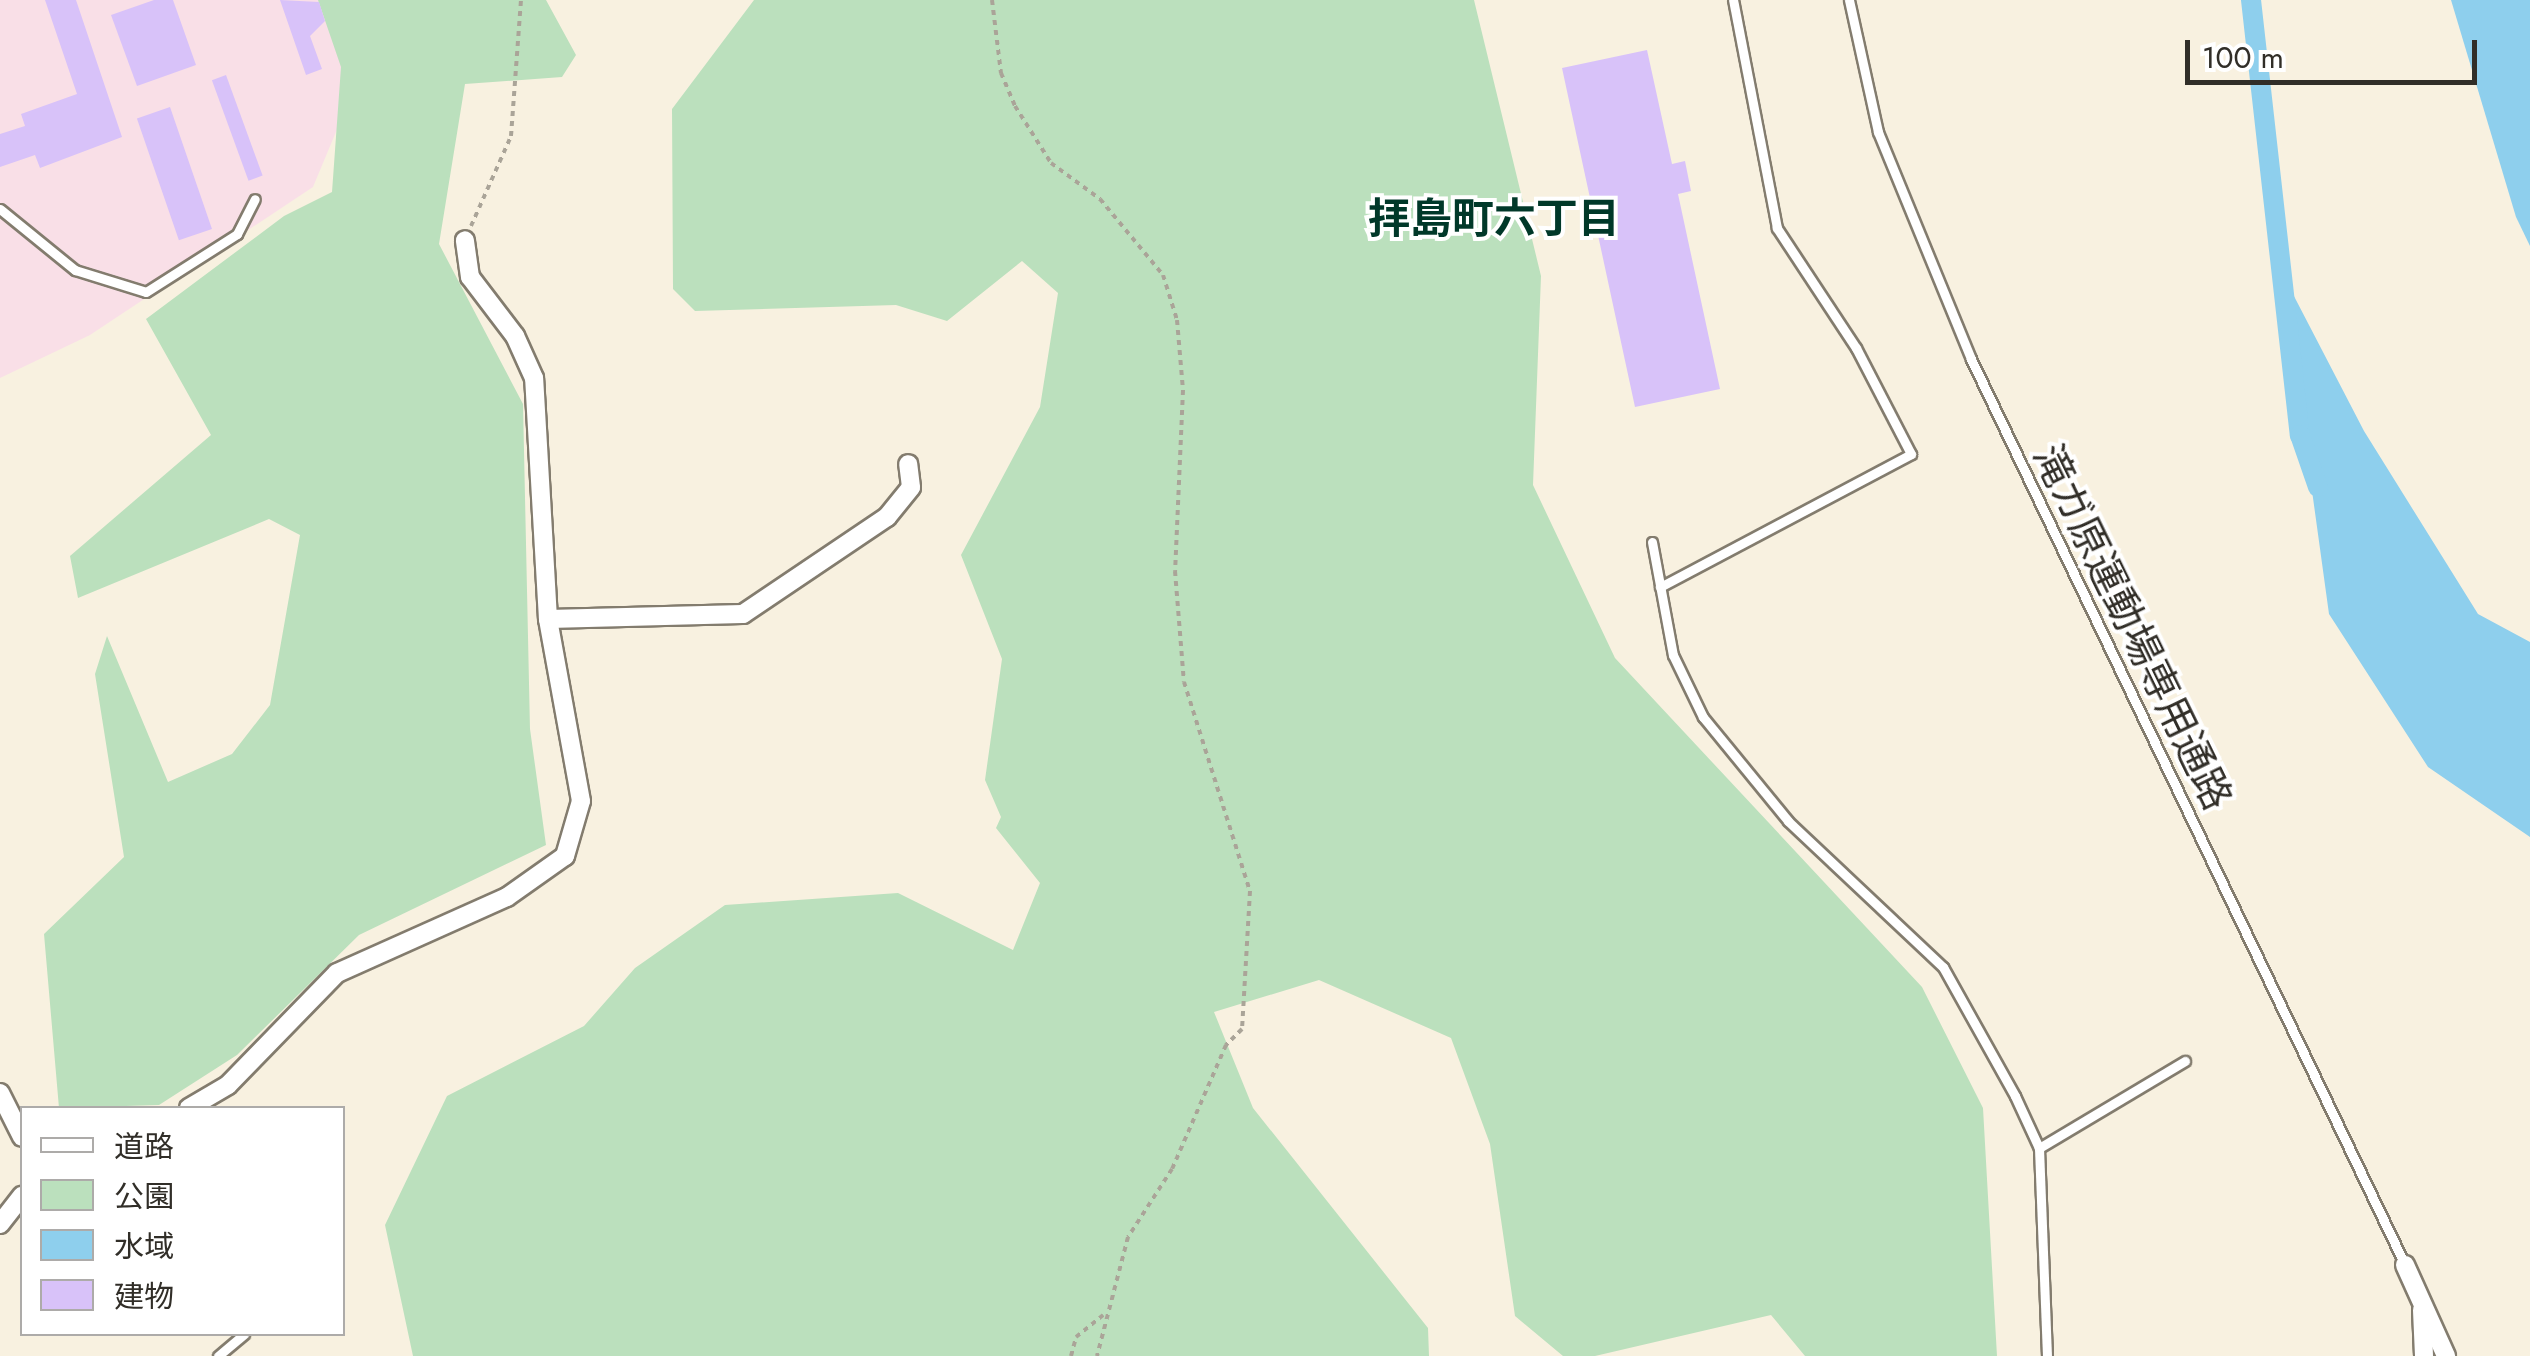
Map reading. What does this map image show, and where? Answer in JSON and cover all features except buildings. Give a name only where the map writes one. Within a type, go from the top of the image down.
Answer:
[{"type":"street","points":[[193,1106],[228,1086],[337,974],[507,898],[565,856],[581,802],[548,619],[534,378],[516,336],[470,277],[465,240]]},
{"type":"street","points":[[548,619],[743,614],[886,517],[912,487],[908,464]]},
{"type":"street","points":[[0,1093],[20,1133]]},
{"type":"street","points":[[0,1224],[20,1199]]},
{"type":"street","points":[[2405,1265],[2446,1356]]},
{"type":"street","points":[[2422,1304],[2424,1356]]},
{"type":"lane","points":[[1660,587],[1911,454],[1778,228],[1733,0]]},
{"type":"lane","name":"滝ガ原運動場専用通路","points":[[1850,0],[1878,132],[1971,358],[2405,1265]]},
{"type":"lane","points":[[0,209],[75,270],[146,292],[237,234],[256,200]]},
{"type":"lane","points":[[1652,542],[1673,654],[1703,717],[1788,820],[1943,967],[2039,1148],[2047,1356]]},
{"type":"lane","points":[[2039,1148],[2185,1061]]},
{"type":"lane","points":[[218,1356],[242,1336]]},
{"type":"path","points":[[465,240],[511,136],[521,0]]},
{"type":"path","points":[[992,0],[1001,73],[1014,106],[1051,163],[1100,199],[1140,244],[1163,275],[1177,320],[1183,390],[1174,570],[1184,682],[1250,891],[1242,1029],[1226,1045],[1172,1169],[1128,1237],[1103,1315],[1098,1356]]},
{"type":"path","points":[[1071,1356],[1076,1337],[1103,1315]]},
{"type":"shaded area","points":[[0,0],[346,0],[366,60],[313,187],[90,335],[0,378]]},
{"type":"green space","points":[[318,0],[546,0],[576,55],[562,77],[465,84],[439,244],[523,404],[530,729],[546,845],[359,935],[237,1055],[159,1105],[59,1106],[44,934],[124,857],[95,674],[107,636],[168,782],[232,754],[270,705],[300,535],[269,519],[78,598],[70,556],[211,435],[146,319],[284,216],[332,192],[341,67]]},
{"type":"green space","points":[[754,0],[1474,0],[1541,276],[1533,485],[1615,658],[1922,987],[1983,1108],[1997,1356],[1805,1356],[1771,1315],[1595,1356],[1563,1356],[1515,1316],[1490,1144],[1451,1038],[1319,980],[1214,1012],[1253,1108],[1428,1328],[1429,1356],[413,1356],[385,1225],[447,1096],[584,1026],[635,968],[725,905],[898,893],[1013,950],[1040,883],[996,828],[1001,817],[985,780],[1002,659],[961,555],[1040,407],[1058,293],[1022,261],[947,321],[896,305],[695,311],[673,289],[672,109]]},
{"type":"water","points":[[2451,0],[2530,0],[2530,246],[2516,217]]},
{"type":"water","points":[[2282,273],[2364,431],[2478,614],[2530,642],[2530,837],[2428,767],[2329,614]]},
{"type":"waterway","points":[[2251,0],[2300,435],[2318,487]]},
{"type":"district","name":"拝島町六丁目","points":[[1494,219]]}]
